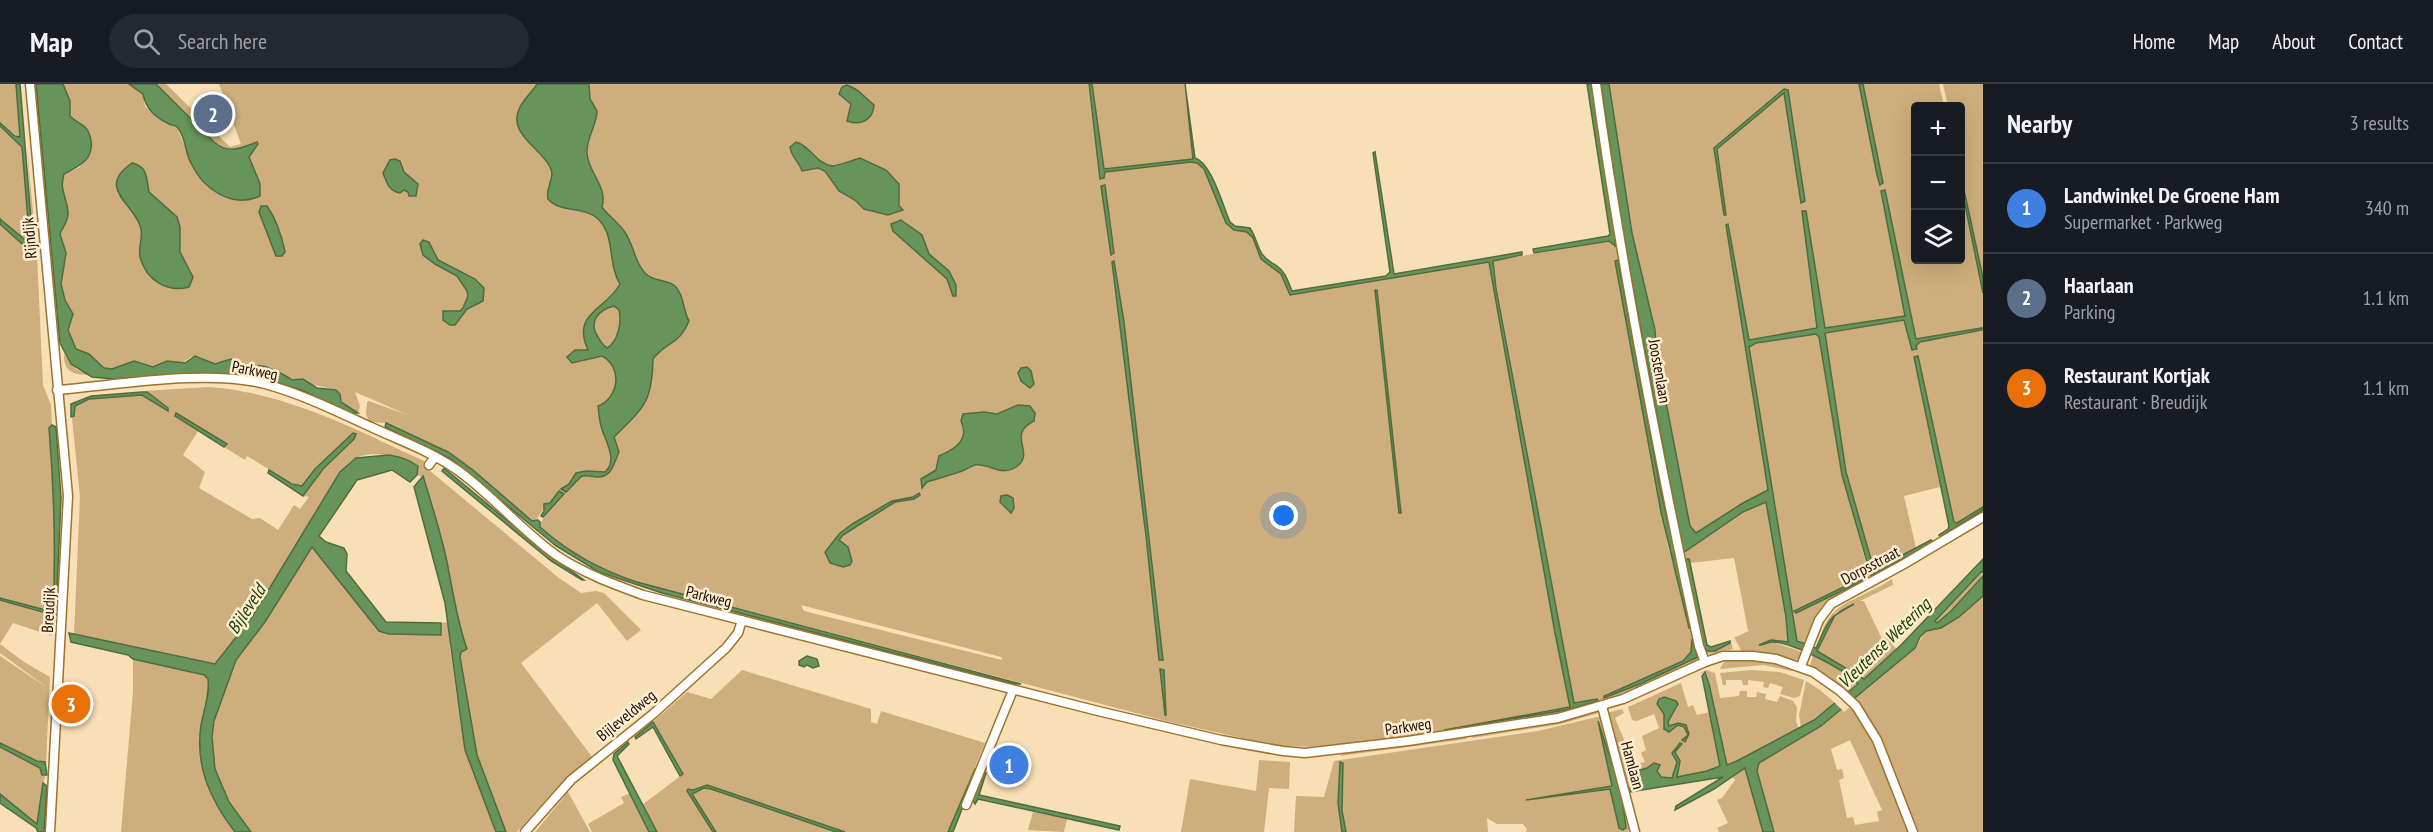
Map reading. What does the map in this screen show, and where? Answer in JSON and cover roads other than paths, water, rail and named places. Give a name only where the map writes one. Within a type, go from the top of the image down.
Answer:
[{"type":"street","name":"Rijndijk","points":[[30,84],[57,390]]},
{"type":"street","name":"Joostenlaan","points":[[1596,84],[1613,200],[1668,502],[1699,646],[1705,662]]},
{"type":"street","name":"Parkweg","points":[[57,390],[194,378],[240,380],[264,384],[336,410],[435,456],[460,472],[556,555],[583,571],[643,595],[1013,690],[1221,740],[1283,751],[1305,753],[1338,751],[1558,718],[1602,706],[1723,656],[1776,659],[1800,666],[1840,691],[1856,706],[1877,740],[1913,832]]},
{"type":"street","name":"Breudijk","points":[[50,832],[68,496],[57,390]]},
{"type":"street","points":[[429,465],[435,456]]},
{"type":"street","name":"Dorpsstraat","points":[[1800,666],[1819,620],[1832,604],[1983,517]]},
{"type":"street","name":"Bijleveldweg","points":[[525,832],[571,780],[653,714],[726,648],[738,633],[742,620]]},
{"type":"street","points":[[966,805],[1013,690]]},
{"type":"street","name":"Hamlaan","points":[[1602,706],[1635,832]]},
{"type":"place","name":"Haarlaan","points":[[213,114]]},
{"type":"place","name":"Restaurant Kortjak","points":[[71,704]]},
{"type":"place","name":"Landwinkel De Groene Ham","points":[[1009,765]]},
{"type":"water label","name":"Bijleveld","points":[[246,609]]},
{"type":"water label","name":"Vleutense Wetering","points":[[1884,643]]}]
